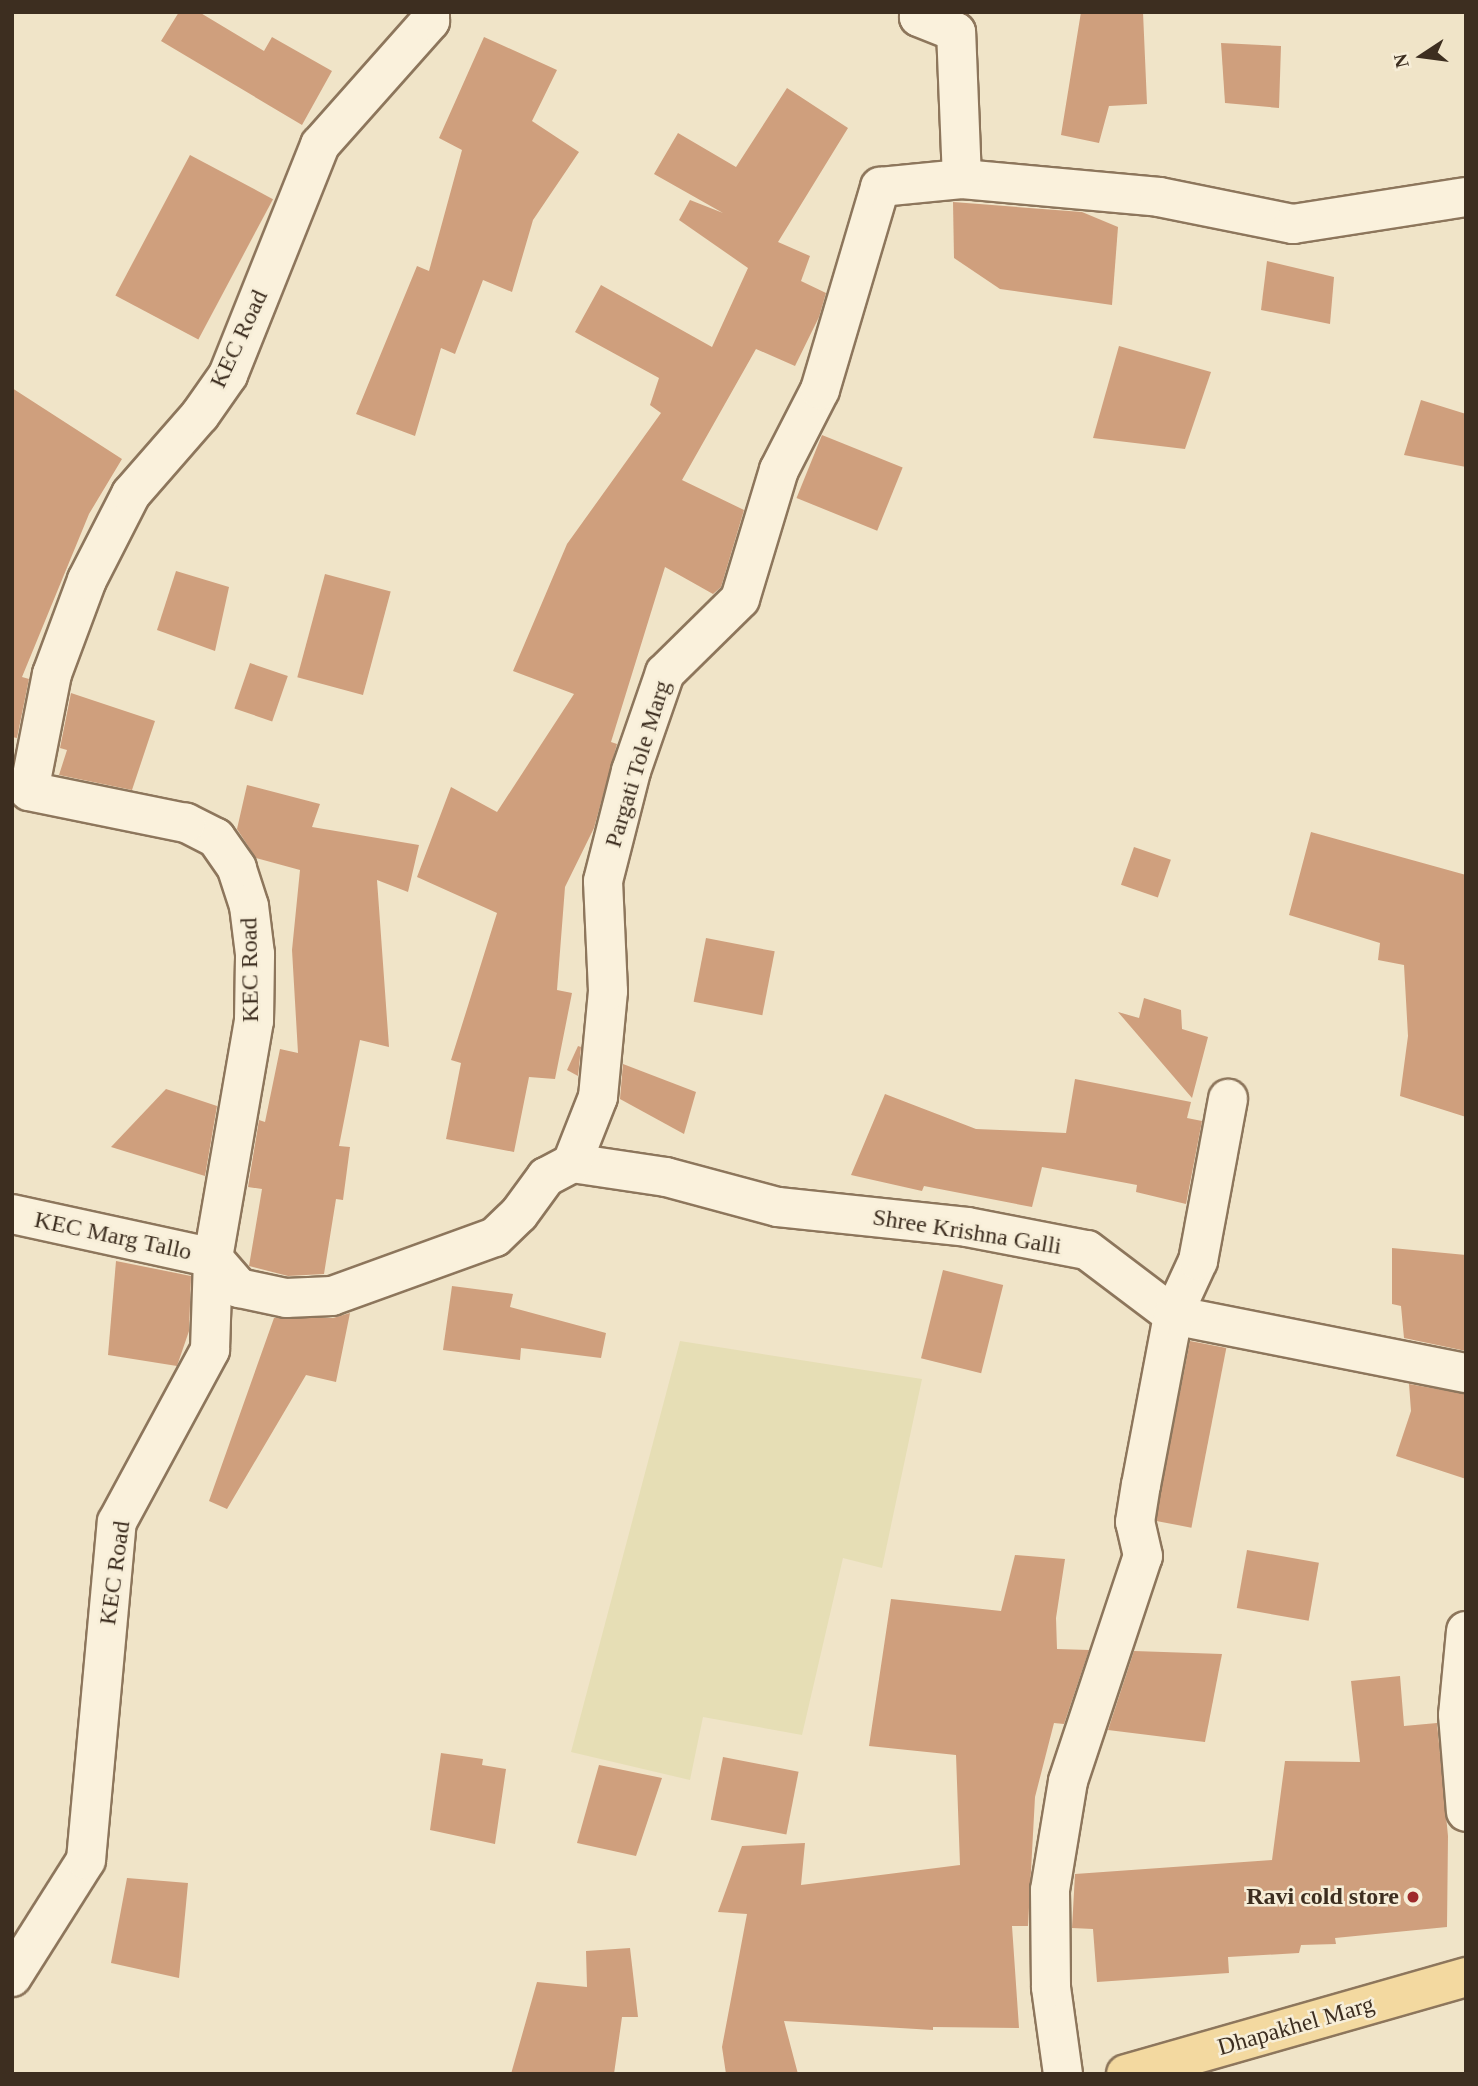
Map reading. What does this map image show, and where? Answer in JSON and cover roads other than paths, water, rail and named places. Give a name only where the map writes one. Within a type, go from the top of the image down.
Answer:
[{"type":"main road","name":"Dhapakhel Marg","points":[[1126,2074],[1466,1977]]},
{"type":"street","name":"KEC Road","points":[[12,1978],[86,1860],[117,1522],[210,1350],[213,1258],[254,1021],[255,954],[249,906],[237,868],[216,838],[186,823],[29,791],[52,674],[88,580],[131,494],[200,415],[228,374],[320,145],[430,21],[430,12]]},
{"type":"street","points":[[919,12],[919,17],[956,32],[962,179],[1159,197],[1293,224],[1466,197]]},
{"type":"street","name":"Pargati Tole Marg","points":[[572,1163],[598,1097],[608,991],[603,881],[631,771],[665,673],[740,599],[779,470],[820,390],[880,187],[962,179]]},
{"type":"street","points":[[1063,2074],[1051,1987],[1050,1890],[1068,1781],[1143,1556],[1135,1522],[1173,1315],[1198,1261],[1228,1099]]},
{"type":"street","points":[[213,1258],[239,1288],[286,1298],[332,1296],[495,1237],[519,1214],[546,1177],[572,1163]]},
{"type":"street","name":"Shree Krishna Galli","points":[[572,1163],[666,1177],[778,1207],[967,1227],[1087,1250],[1173,1315],[1466,1373]]},
{"type":"street","name":"KEC Marg Tallo","points":[[12,1214],[213,1258]]},
{"type":"street","points":[[1466,1632],[1458,1714],[1466,1812]]},
{"type":"place","name":"Ravi cold store","points":[[1413,1897]]}]
